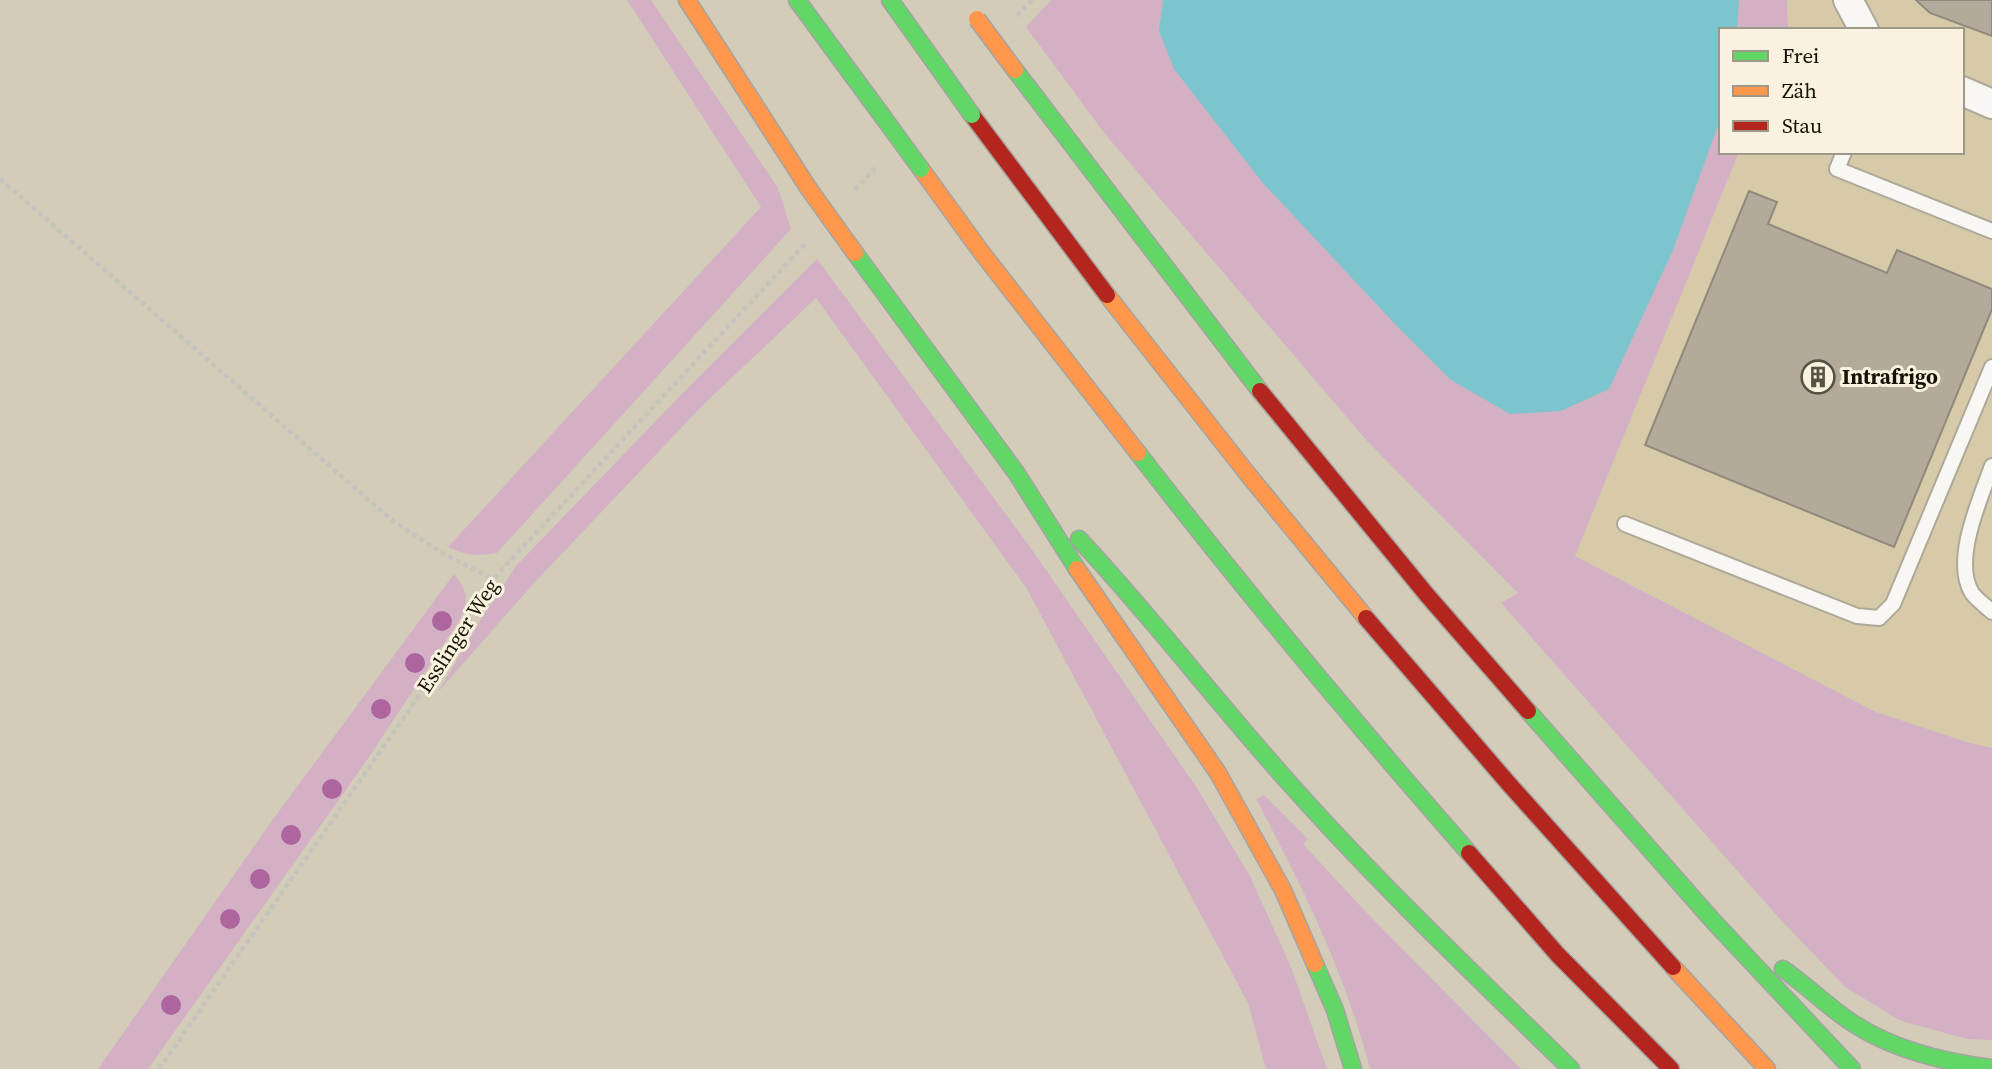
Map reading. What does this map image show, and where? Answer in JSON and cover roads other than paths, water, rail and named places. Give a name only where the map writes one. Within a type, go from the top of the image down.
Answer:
[{"type":"highway","points":[[687,0],[809,189],[1017,474],[1089,588],[1224,785],[1283,890],[1335,1010],[1353,1069]]},
{"type":"highway","points":[[797,0],[991,264],[1212,549],[1351,717],[1558,955],[1671,1069]]},
{"type":"highway","points":[[890,0],[1057,229],[1251,479],[1415,676],[1597,885],[1767,1069]]},
{"type":"highway","points":[[974,14],[1246,374],[1427,595],[1714,922],[1852,1069]]},
{"type":"highway","points":[[1017,474],[1107,568],[1255,745],[1350,850],[1571,1069]]},
{"type":"highway","points":[[1714,922],[1798,979],[1856,1026],[1929,1056],[1969,1066],[1992,1068]]},
{"type":"street","points":[[1848,0],[1863,28]]},
{"type":"street","points":[[1964,92],[1992,104]]},
{"type":"lane","points":[[1843,154],[1837,169],[1992,231]]},
{"type":"lane","points":[[1625,524],[1857,616],[1880,618],[1893,604],[1992,367]]},
{"type":"lane","points":[[1992,466],[1968,534],[1964,576],[1973,594],[1992,612]]},
{"type":"water","points":[[1163,0],[1739,0],[1737,28],[1719,28],[1719,123],[1673,250],[1609,389],[1561,411],[1510,414],[1451,380],[1262,182],[1174,69],[1159,31]]},
{"type":"place","name":"Intrafrigo","points":[[1818,377]]}]
